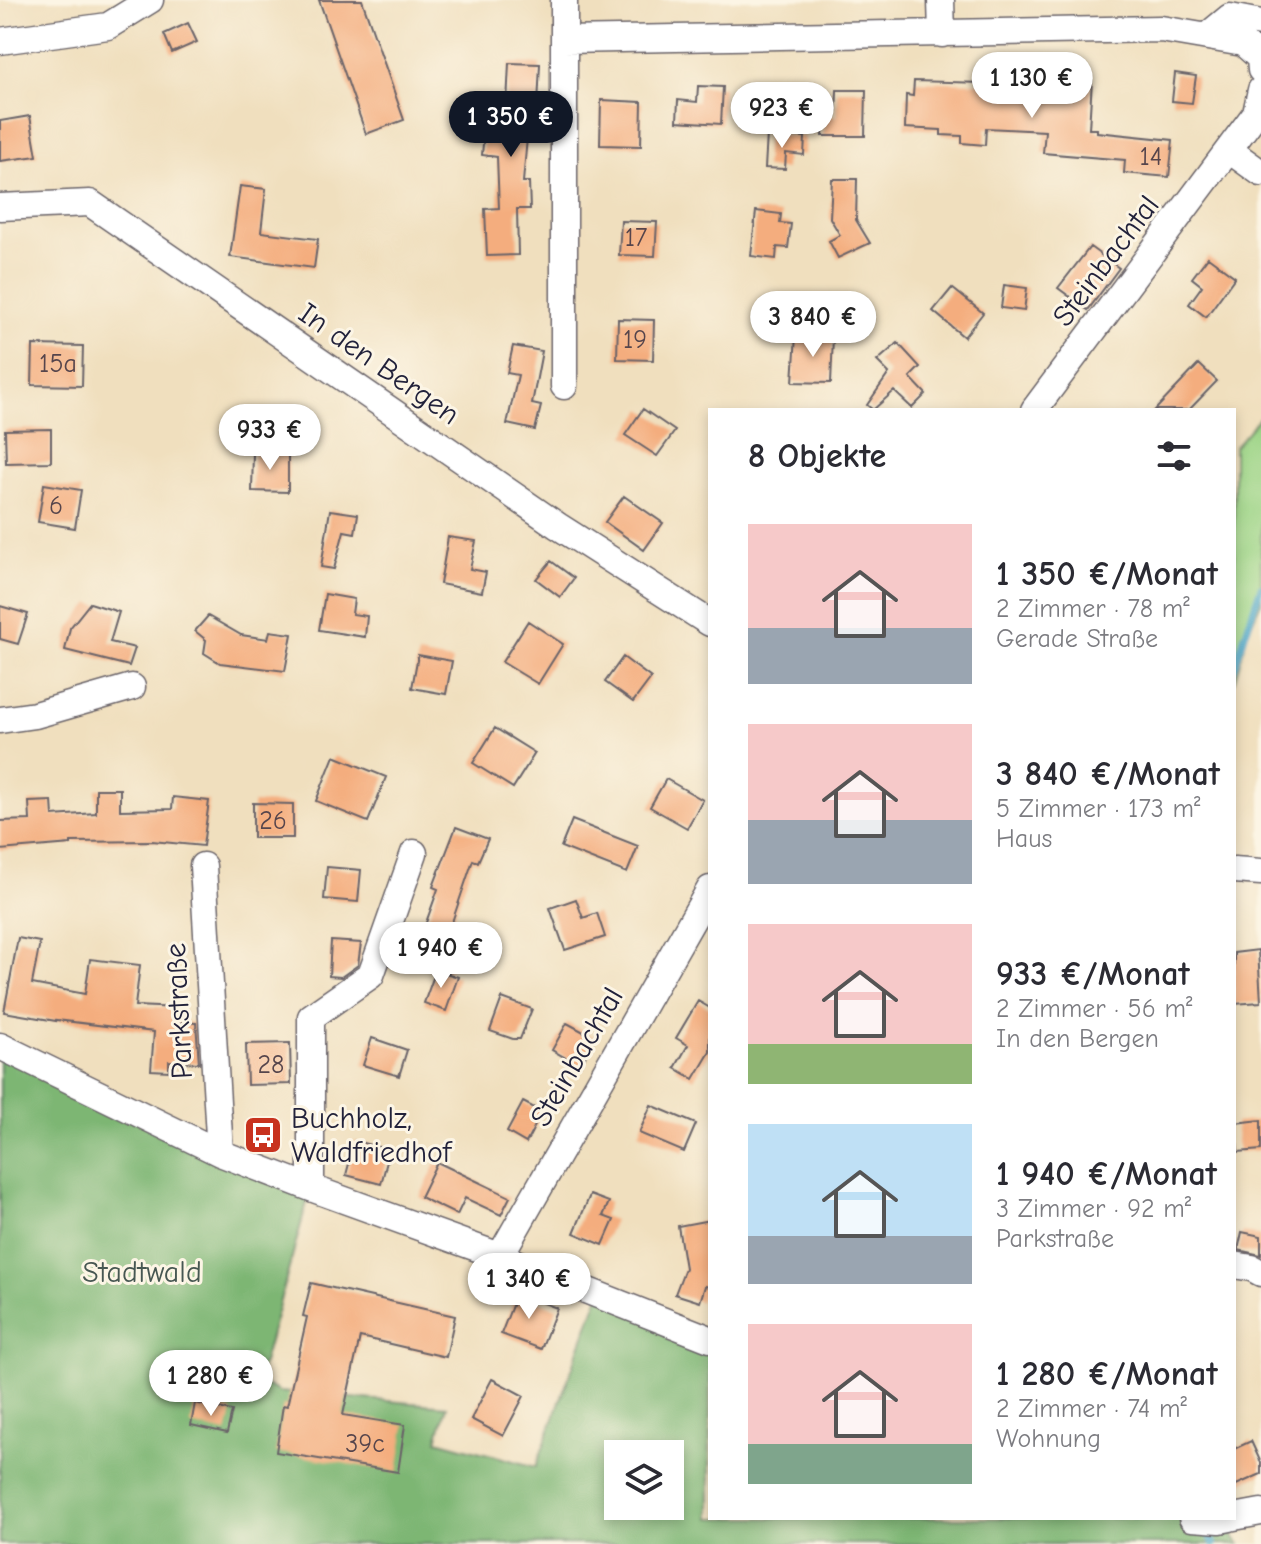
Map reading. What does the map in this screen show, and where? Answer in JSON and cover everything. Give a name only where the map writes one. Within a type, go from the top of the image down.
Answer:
[{"type":"street","points":[[0,41],[108,26],[150,0]]},
{"type":"street","points":[[564,0],[564,386]]},
{"type":"street","points":[[941,0],[942,34]]},
{"type":"street","points":[[1207,36],[1230,17],[1261,23]]},
{"type":"street","points":[[564,40],[1161,29],[1243,43],[1260,58],[1261,70]]},
{"type":"street","name":"Steinbachtal","points":[[1036,408],[1256,113],[1261,90]]},
{"type":"street","points":[[1229,150],[1261,173]]},
{"type":"street","name":"In den Bergen","points":[[0,207],[90,203],[558,526],[708,622]]},
{"type":"street","points":[[0,720],[35,715],[132,687]]},
{"type":"street","points":[[311,1188],[311,1017],[371,975],[414,853]]},
{"type":"street","name":"Parkstraße","points":[[203,866],[220,1153]]},
{"type":"street","points":[[1236,870],[1261,872]]},
{"type":"street","name":"Steinbachtal","points":[[500,1256],[708,892]]},
{"type":"street","name":"Parkstraße","points":[[0,1046],[220,1153],[500,1256],[708,1338]]},
{"type":"street","points":[[1236,1265],[1261,1273]]},
{"type":"street","points":[[1236,1517],[1261,1512]]},
{"type":"green space","points":[[1261,416],[1261,602],[1248,632],[1236,676],[1236,445]]},
{"type":"green space","name":"Stadtwald","points":[[0,1046],[311,1188],[258,1381],[279,1392],[447,1406],[437,1440],[536,1467],[599,1295],[708,1338],[708,1520],[1220,1520],[1240,1544],[0,1544]]},
{"type":"building","points":[[319,0],[362,0],[404,120],[366,134]]},
{"type":"building","points":[[188,23],[197,42],[172,53],[164,34]]},
{"type":"building","points":[[509,63],[540,64],[538,105],[530,105],[523,182],[529,182],[530,209],[517,209],[518,255],[487,256],[485,209],[499,208],[497,157],[482,155],[485,122],[506,124]]},
{"type":"building","points":[[1175,73],[1196,76],[1192,103],[1172,101]]},
{"type":"building","points":[[1049,77],[1092,80],[1089,129],[1173,140],[1169,177],[1124,173],[1125,160],[1043,153],[1045,131],[986,128],[985,145],[962,143],[962,136],[941,135],[941,130],[905,128],[906,95],[913,96],[914,81],[1048,85]]},
{"type":"building","points":[[698,86],[723,87],[721,124],[677,121],[678,100],[697,102]]},
{"type":"building","points":[[837,90],[866,90],[865,136],[823,136],[824,116],[836,116]]},
{"type":"building","points":[[601,100],[642,102],[641,146],[600,145]]},
{"type":"building","points":[[30,116],[37,156],[0,161],[0,121]]},
{"type":"building","points":[[767,134],[805,137],[804,155],[786,153],[785,169],[765,168]]},
{"type":"building","points":[[832,179],[857,179],[856,220],[870,243],[838,258],[829,241],[840,235],[830,218]]},
{"type":"building","points":[[240,186],[266,189],[261,232],[318,239],[314,268],[230,257]]},
{"type":"building","points":[[756,211],[781,214],[780,223],[791,224],[788,248],[777,247],[776,259],[751,256]]},
{"type":"building","points":[[621,221],[657,222],[655,256],[619,255]]},
{"type":"building","points":[[1090,247],[1119,268],[1088,310],[1058,288]]},
{"type":"building","points":[[1208,257],[1235,277],[1206,317],[1189,304],[1202,286],[1192,278]]},
{"type":"building","points":[[1004,285],[1027,288],[1024,311],[1001,308]]},
{"type":"building","points":[[952,288],[983,313],[964,337],[933,311]]},
{"type":"building","points":[[618,319],[654,320],[653,360],[617,359]]},
{"type":"building","points":[[796,335],[833,337],[831,383],[793,382]]},
{"type":"building","points":[[898,343],[920,367],[910,377],[926,394],[912,408],[894,391],[875,408],[871,408],[867,405],[889,373],[877,361]]},
{"type":"building","points":[[33,345],[83,346],[82,386],[32,385]]},
{"type":"building","points":[[513,346],[542,351],[532,404],[541,406],[535,430],[507,424],[518,375],[507,373]]},
{"type":"building","points":[[1199,364],[1217,381],[1191,408],[1157,408]]},
{"type":"building","points":[[643,409],[675,431],[657,456],[625,435]]},
{"type":"building","points":[[51,429],[51,462],[6,463],[5,430]]},
{"type":"building","points":[[253,453],[288,453],[288,492],[252,491]]},
{"type":"building","points":[[44,484],[81,490],[75,528],[38,522]]},
{"type":"building","points":[[624,496],[663,523],[644,550],[605,522]]},
{"type":"building","points":[[330,510],[358,514],[355,533],[344,531],[334,569],[321,567]]},
{"type":"building","points":[[448,537],[476,541],[470,569],[486,572],[482,592],[440,584]]},
{"type":"building","points":[[551,561],[574,578],[560,597],[536,579]]},
{"type":"building","points":[[325,594],[354,599],[352,614],[367,616],[365,637],[319,630]]},
{"type":"building","points":[[90,603],[119,612],[110,642],[135,648],[129,666],[65,650],[70,628]]},
{"type":"building","points":[[0,606],[28,614],[18,644],[0,639]]},
{"type":"building","points":[[208,616],[241,635],[268,639],[270,631],[292,634],[285,671],[220,663],[204,653],[206,640],[195,631]]},
{"type":"building","points":[[528,621],[563,644],[538,684],[502,662]]},
{"type":"building","points":[[418,655],[452,661],[446,694],[412,688]]},
{"type":"building","points":[[623,657],[651,678],[633,702],[605,682]]},
{"type":"building","points":[[495,728],[535,753],[513,788],[473,763]]},
{"type":"building","points":[[334,756],[386,777],[368,822],[316,801]]},
{"type":"building","points":[[666,779],[703,800],[687,828],[650,807]]},
{"type":"building","points":[[96,789],[120,789],[120,810],[172,809],[173,797],[209,801],[203,846],[152,841],[71,842],[0,850],[0,821],[30,820],[29,802],[52,801],[53,816],[96,813]]},
{"type":"building","points":[[253,803],[293,804],[293,838],[253,838]]},
{"type":"building","points":[[572,820],[638,846],[627,873],[561,847]]},
{"type":"building","points":[[456,827],[488,839],[478,862],[473,860],[451,925],[464,929],[449,972],[413,959],[438,889],[433,887]]},
{"type":"building","points":[[327,867],[361,870],[358,902],[324,899]]},
{"type":"building","points":[[576,899],[583,918],[597,913],[605,937],[565,950],[550,908]]},
{"type":"building","points":[[18,938],[40,942],[32,984],[85,994],[90,959],[140,965],[135,1006],[179,1008],[178,1022],[196,1023],[199,1063],[169,1061],[169,1071],[151,1070],[154,1032],[4,1012]]},
{"type":"building","points":[[331,941],[361,943],[358,965],[341,977],[329,976]]},
{"type":"building","points":[[1258,950],[1261,1002],[1236,1004],[1236,953]]},
{"type":"building","points":[[436,970],[458,977],[446,1011],[424,1003]]},
{"type":"building","points":[[502,998],[532,1009],[520,1039],[490,1031]]},
{"type":"building","points":[[698,1001],[708,1007],[708,1055],[694,1079],[675,1068],[688,1045],[676,1038]]},
{"type":"building","points":[[567,1023],[595,1038],[580,1066],[552,1050]]},
{"type":"building","points":[[372,1038],[407,1050],[399,1076],[363,1065]]},
{"type":"building","points":[[290,1043],[291,1084],[247,1085],[246,1044]]},
{"type":"building","points":[[523,1102],[542,1112],[526,1143],[507,1132]]},
{"type":"building","points":[[651,1105],[696,1124],[684,1152],[639,1133]]},
{"type":"building","points":[[1261,1120],[1261,1150],[1238,1152],[1236,1123]]},
{"type":"building","points":[[355,1141],[390,1150],[381,1184],[346,1175]]},
{"type":"building","points":[[437,1162],[510,1197],[501,1215],[465,1198],[457,1215],[420,1197]]},
{"type":"building","points":[[590,1195],[609,1202],[603,1216],[614,1220],[603,1245],[574,1233]]},
{"type":"building","points":[[708,1220],[708,1287],[705,1286],[700,1302],[675,1294],[685,1268],[678,1226]]},
{"type":"building","points":[[1242,1232],[1261,1236],[1261,1255],[1238,1250]]},
{"type":"building","points":[[311,1283],[455,1316],[446,1357],[360,1337],[343,1415],[405,1425],[398,1472],[276,1452],[283,1405],[287,1406],[307,1317],[303,1316]]},
{"type":"building","points":[[517,1293],[557,1308],[541,1349],[501,1334]]},
{"type":"building","points":[[492,1379],[524,1396],[503,1436],[471,1419]]},
{"type":"building","points":[[195,1403],[232,1411],[227,1433],[191,1425]]},
{"type":"building","points":[[1251,1441],[1261,1463],[1261,1474],[1236,1485],[1236,1448]]},
{"type":"waterway","points":[[1236,662],[1261,587]]},
{"type":"waterway","points":[[1210,1537],[1214,1544]]},
{"type":"place","name":"Buchholz, Waldfriedhof","points":[[263,1135]]}]
